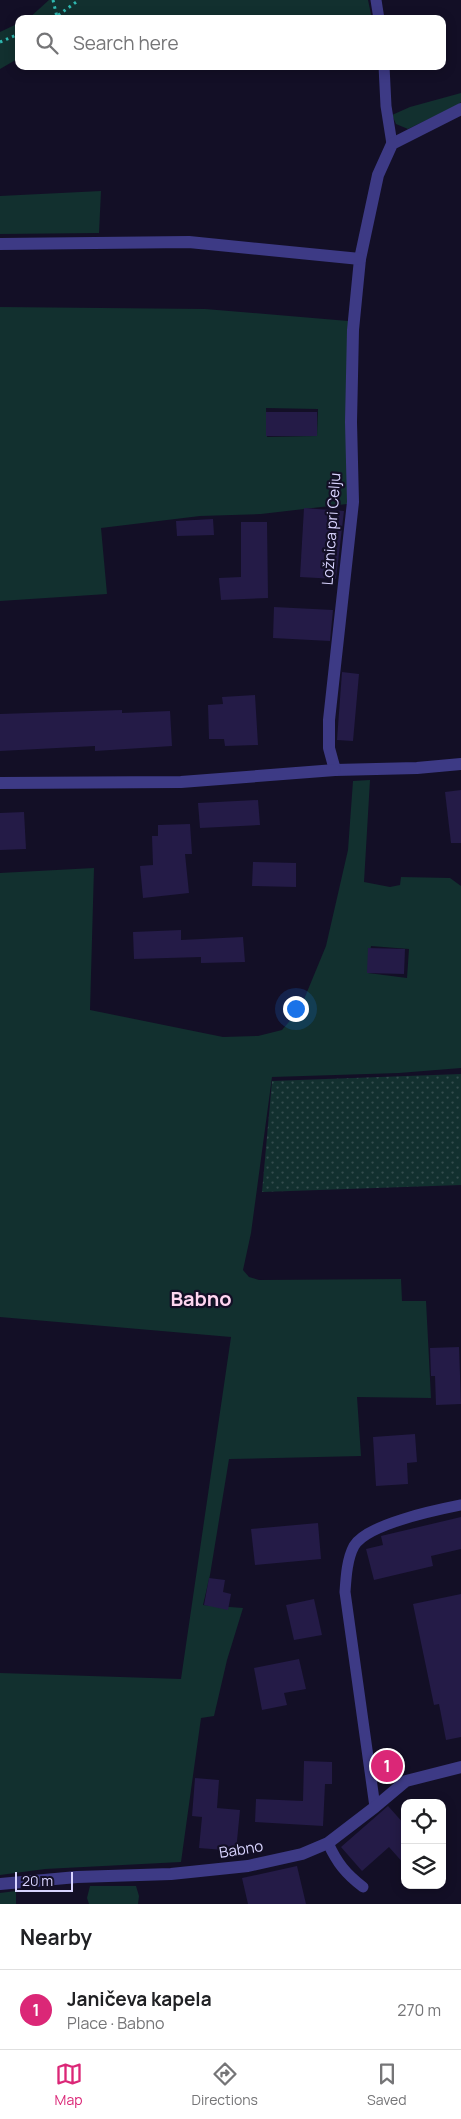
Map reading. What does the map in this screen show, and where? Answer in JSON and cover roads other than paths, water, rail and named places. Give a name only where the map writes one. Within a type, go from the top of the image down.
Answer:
[{"type":"street","points":[[392,144],[461,109]]},
{"type":"street","name":"Ložnica pri Celju","points":[[335,770],[329,748],[329,720],[352,502],[353,330],[360,259],[378,175],[392,144]]},
{"type":"street","points":[[0,244],[189,242],[360,259]]},
{"type":"street","points":[[0,783],[181,782],[335,770],[417,768],[461,764]]},
{"type":"street","name":"Babno","points":[[0,1884],[77,1877],[171,1874],[248,1866],[302,1854],[328,1843],[375,1808],[406,1781],[461,1767]]},
{"type":"lane","points":[[376,0],[378,15]]},
{"type":"lane","points":[[384,70],[386,106],[392,144]]},
{"type":"lane","points":[[375,1808],[345,1592],[347,1568],[354,1546],[367,1532],[398,1521],[461,1505]]},
{"type":"lane","points":[[328,1843],[337,1862],[350,1877],[364,1888]]},
{"type":"place","name":"Janičeva kapela","points":[[387,1766]]},
{"type":"district","name":"Babno","points":[[201,1298]]}]
